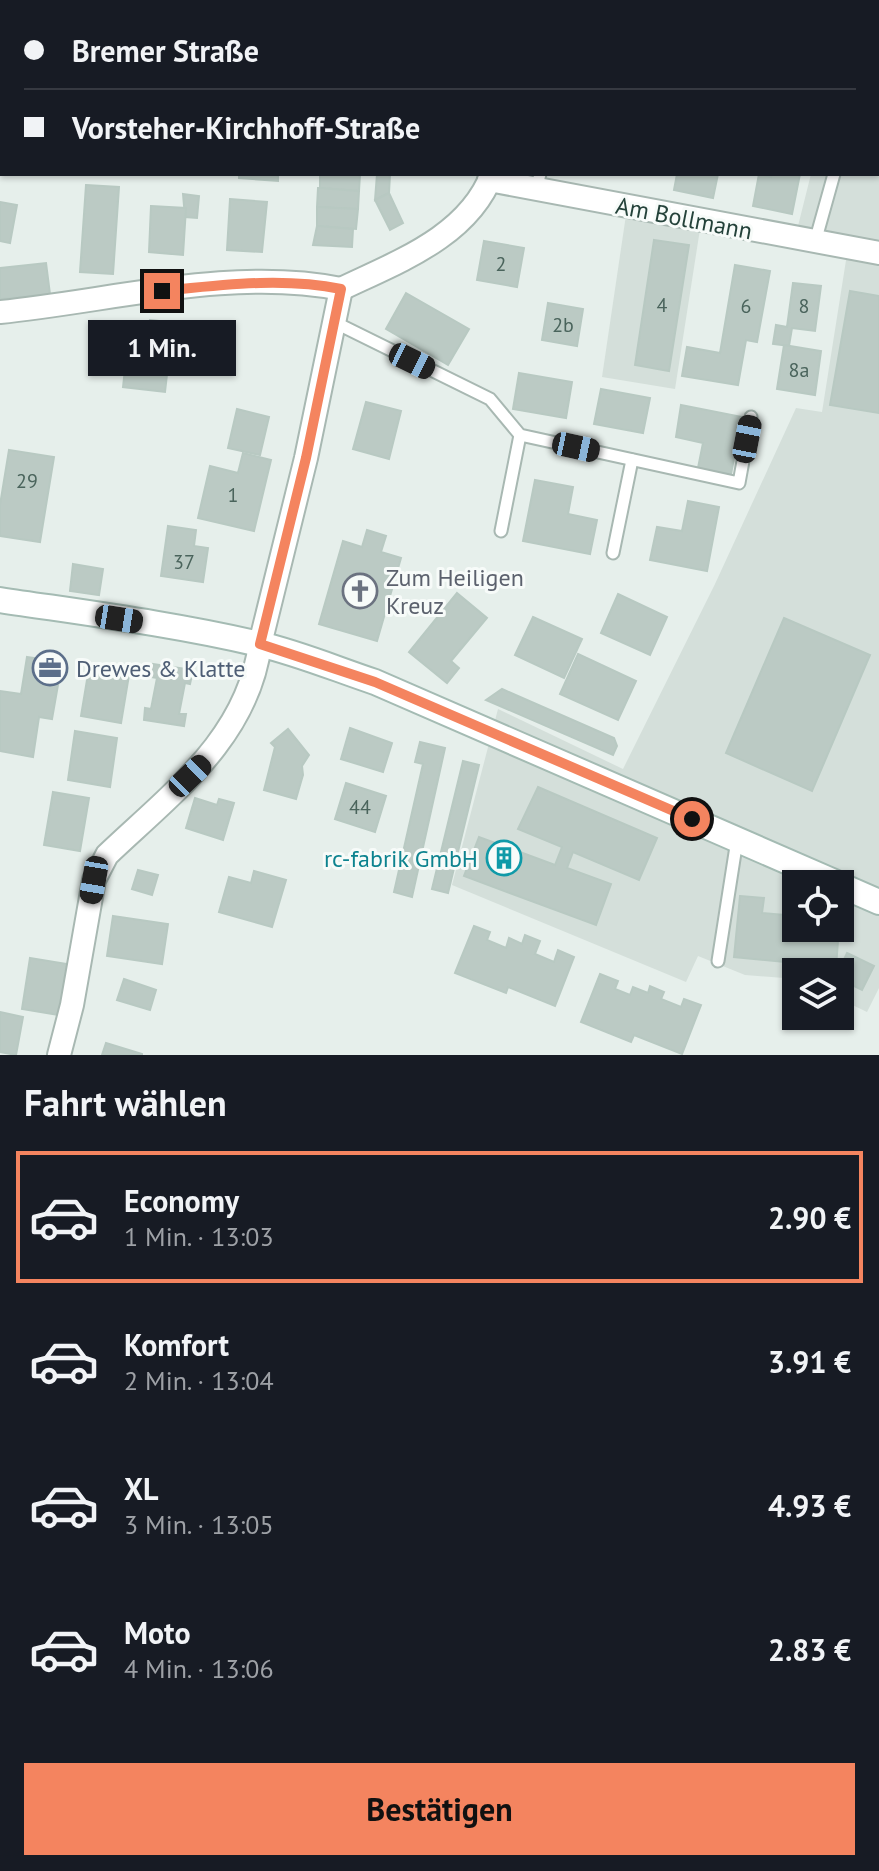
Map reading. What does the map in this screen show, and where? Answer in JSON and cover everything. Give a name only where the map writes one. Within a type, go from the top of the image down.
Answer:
[{"type":"street","name":"Am Bollmann","points":[[488,176],[538,182],[815,243],[879,253]]},
{"type":"street","points":[[0,312],[241,283],[295,283],[341,289],[441,238],[471,210],[488,176]]},
{"type":"street","points":[[59,1055],[72,1005],[94,880],[100,866],[107,855],[211,756],[247,697],[257,672],[260,644],[306,458],[341,289]]},
{"type":"street","points":[[0,600],[260,644],[375,682],[808,870]]},
{"type":"street","points":[[854,891],[879,902]]},
{"type":"lane","points":[[815,243],[833,176]]},
{"type":"lane","points":[[334,322],[490,399],[520,435],[739,483],[751,417]]},
{"type":"lane","points":[[501,531],[520,435]]},
{"type":"lane","points":[[613,553],[632,460]]},
{"type":"lane","points":[[718,961],[738,839]]},
{"type":"shaded area","points":[[810,176],[879,176],[879,988],[867,1012],[854,1006],[854,958],[782,958],[782,978],[745,975],[698,956],[686,982],[452,885],[498,709],[623,769],[715,584],[796,408],[822,412],[847,254],[797,230]]},
{"type":"shaded area","points":[[626,215],[700,229],[675,389],[602,377]]},
{"type":"building","points":[[278,176],[278,181],[239,178]]},
{"type":"building","points":[[320,176],[360,176],[359,191],[320,188]]},
{"type":"building","points":[[377,176],[390,176],[389,193],[375,200]]},
{"type":"building","points":[[677,176],[718,176],[713,198],[674,190]]},
{"type":"building","points":[[759,176],[800,176],[792,214],[753,206]]},
{"type":"building","points":[[86,185],[119,187],[113,274],[80,272]]},
{"type":"building","points":[[318,188],[359,191],[358,209],[317,207]]},
{"type":"building","points":[[389,193],[403,223],[390,230],[375,200]]},
{"type":"building","points":[[183,194],[199,196],[197,218],[185,217]]},
{"type":"building","points":[[230,199],[267,202],[262,252],[227,250]]},
{"type":"building","points":[[0,202],[17,205],[10,243],[0,241]]},
{"type":"building","points":[[151,206],[186,208],[183,255],[149,252]]},
{"type":"building","points":[[317,207],[358,209],[356,229],[317,226]]},
{"type":"building","points":[[317,226],[353,229],[352,247],[313,245]]},
{"type":"building","points":[[654,240],[689,245],[669,371],[635,365]]},
{"type":"building","points":[[484,241],[524,248],[517,287],[477,280]]},
{"type":"building","points":[[46,263],[50,294],[0,299],[0,268]]},
{"type":"building","points":[[735,265],[770,271],[757,342],[746,340],[738,385],[682,376],[687,347],[720,353]]},
{"type":"building","points":[[793,283],[821,286],[815,331],[792,328],[789,346],[773,344],[776,325],[787,327]]},
{"type":"building","points":[[850,291],[879,296],[879,413],[830,405]]},
{"type":"building","points":[[406,293],[469,329],[448,365],[386,329]]},
{"type":"building","points":[[548,303],[583,309],[577,346],[542,340]]},
{"type":"building","points":[[150,320],[186,324],[182,358],[169,357],[165,392],[123,387],[129,333],[148,335]]},
{"type":"building","points":[[784,345],[821,351],[815,395],[777,389]]},
{"type":"building","points":[[519,373],[572,382],[566,418],[513,409]]},
{"type":"building","points":[[601,389],[650,398],[643,433],[594,424]]},
{"type":"building","points":[[366,402],[401,411],[389,459],[353,449]]},
{"type":"building","points":[[681,405],[742,417],[731,474],[698,468],[703,443],[676,437]]},
{"type":"building","points":[[237,409],[269,417],[260,455],[228,448]]},
{"type":"building","points":[[9,450],[54,457],[40,542],[0,536],[0,505]]},
{"type":"building","points":[[243,453],[271,460],[254,531],[198,518],[210,466],[238,473]]},
{"type":"building","points":[[535,480],[573,487],[568,514],[597,520],[590,554],[523,541]]},
{"type":"building","points":[[688,501],[719,507],[707,571],[650,560],[657,527],[682,531]]},
{"type":"building","points":[[168,526],[196,530],[194,546],[208,548],[203,582],[161,576]]},
{"type":"building","name":"Zum Heiligen Kreuz","points":[[367,530],[386,536],[381,552],[401,558],[377,641],[319,624],[343,541],[362,547]]},
{"type":"building","points":[[73,564],[103,569],[99,595],[70,591]]},
{"type":"building","points":[[457,593],[487,618],[451,661],[459,668],[447,683],[409,652]]},
{"type":"building","points":[[618,594],[667,617],[650,655],[601,633]]},
{"type":"building","points":[[533,617],[582,639],[564,678],[515,655]]},
{"type":"building","points":[[784,618],[870,655],[812,791],[726,753]]},
{"type":"building","points":[[578,654],[636,681],[618,720],[560,694]]},
{"type":"building","points":[[27,657],[62,662],[52,719],[39,717],[33,757],[0,751],[0,691],[21,694]]},
{"type":"building","points":[[153,664],[193,670],[190,684],[185,683],[179,714],[186,714],[184,726],[144,720],[145,708],[151,709],[157,678],[151,677]]},
{"type":"building","points":[[89,668],[129,675],[121,723],[81,716]]},
{"type":"building","points":[[502,689],[614,738],[617,746],[613,755],[486,700]]},
{"type":"building","points":[[350,728],[392,743],[383,772],[341,759]]},
{"type":"building","points":[[288,729],[309,755],[302,766],[303,775],[296,799],[264,790],[275,747],[271,743]]},
{"type":"building","points":[[75,731],[117,738],[110,787],[68,780]]},
{"type":"building","points":[[420,742],[445,748],[412,897],[394,892],[423,764],[415,762]]},
{"type":"building","points":[[463,761],[479,765],[448,893],[432,889]]},
{"type":"building","points":[[346,783],[386,796],[375,832],[335,819]]},
{"type":"building","name":"rc-fabrik GmbH","points":[[538,787],[657,838],[639,880],[573,852],[567,868],[611,884],[596,925],[464,876],[479,837],[555,865],[562,847],[518,829]]},
{"type":"building","points":[[53,792],[89,798],[80,851],[44,845]]},
{"type":"building","points":[[195,798],[217,805],[219,799],[234,803],[223,840],[186,828]]},
{"type":"building","points":[[138,870],[158,875],[152,895],[132,889]]},
{"type":"building","points":[[254,871],[286,880],[272,927],[219,912],[229,877],[251,883]]},
{"type":"building","points":[[740,896],[764,898],[762,913],[782,915],[782,942],[838,942],[837,958],[782,958],[782,962],[734,957]]},
{"type":"building","points":[[113,916],[168,924],[162,964],[107,956]]},
{"type":"building","points":[[474,926],[490,932],[487,940],[506,948],[509,938],[522,944],[525,935],[540,941],[535,954],[554,962],[558,950],[574,957],[555,1006],[508,987],[506,993],[455,973]]},
{"type":"building","points":[[847,953],[874,966],[862,990],[854,986],[854,958],[845,958]]},
{"type":"building","points":[[30,958],[67,964],[59,1015],[22,1009]]},
{"type":"building","points":[[600,974],[618,981],[615,989],[630,995],[633,987],[648,993],[650,986],[664,992],[661,999],[681,1007],[684,999],[701,1005],[682,1054],[634,1035],[631,1042],[581,1022]]},
{"type":"building","points":[[124,979],[156,990],[150,1010],[117,1000]]},
{"type":"building","points":[[0,1012],[23,1017],[16,1055],[0,1052]]},
{"type":"building","points":[[106,1043],[142,1054],[142,1055],[102,1055]]},
{"type":"place","name":"Zum Heiligen Kreuz","points":[[360,591]]},
{"type":"place","name":"Drewes & Klatte","points":[[50,668]]},
{"type":"place","name":"rc-fabrik GmbH","points":[[504,858]]},
{"type":"route","points":[[162,291],[241,283],[320,284],[341,289],[306,458],[260,644],[375,682],[692,819]]}]
